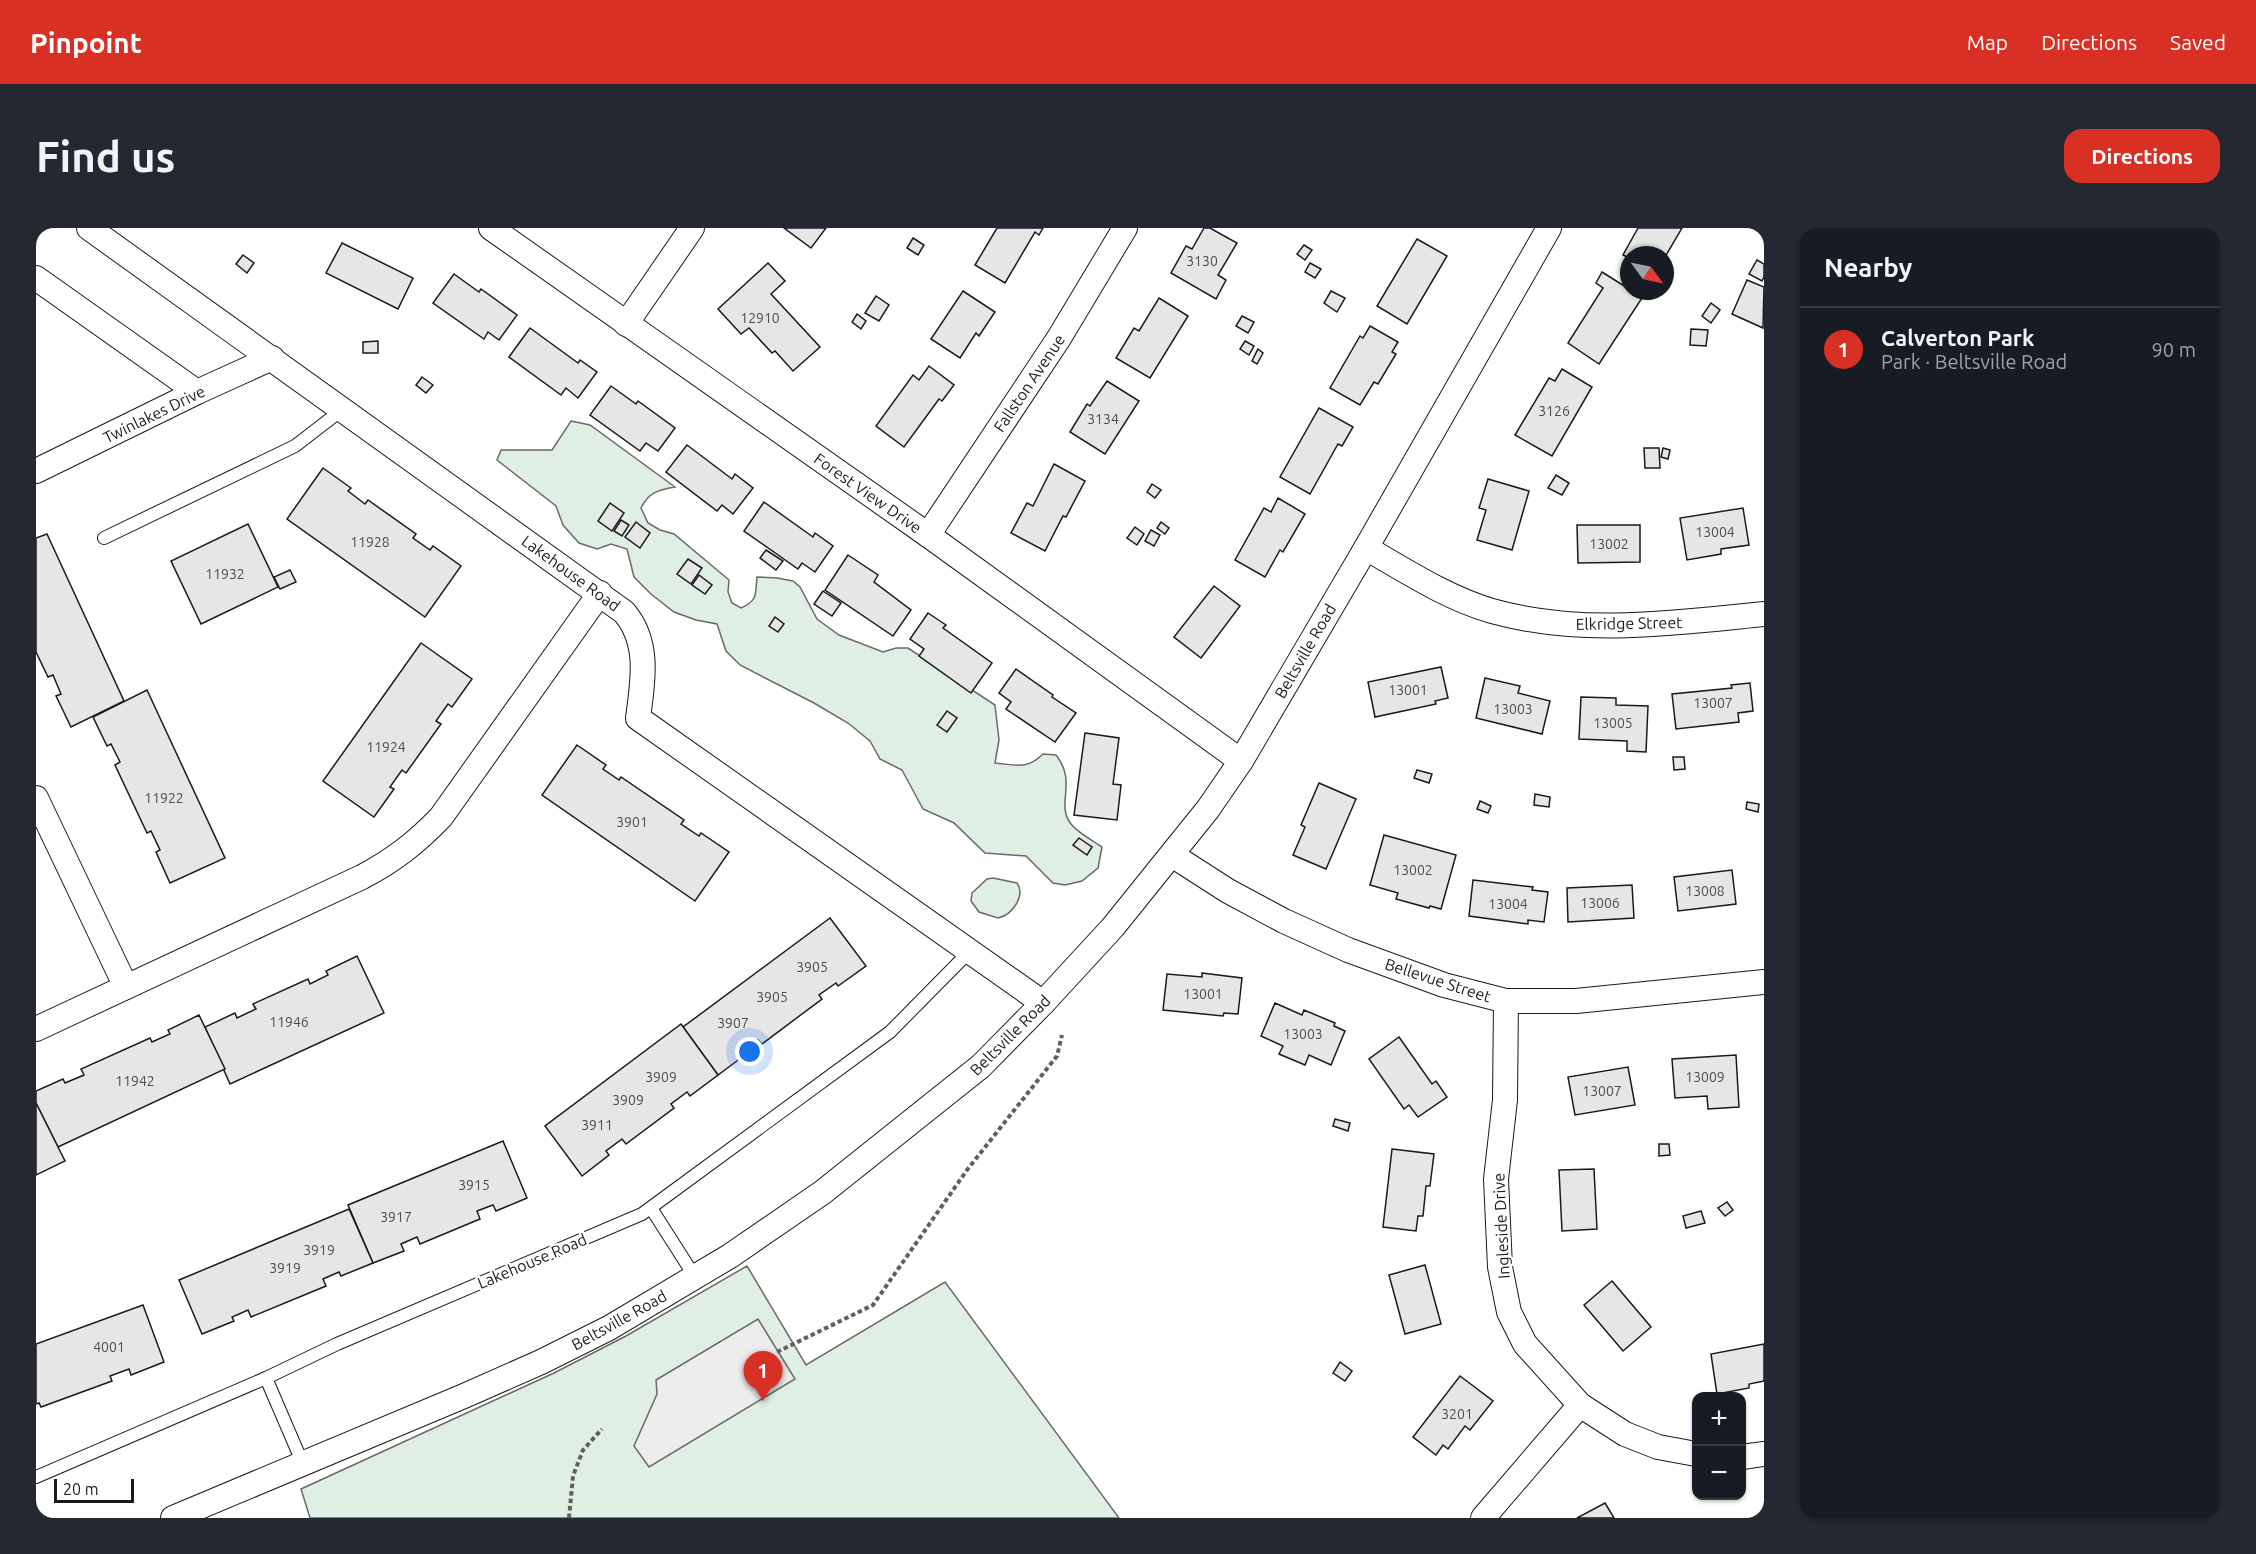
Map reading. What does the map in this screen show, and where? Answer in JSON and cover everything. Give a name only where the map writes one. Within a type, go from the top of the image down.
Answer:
[{"type":"street","name":"Lakehouse Road","points":[[89,228],[624,612],[633,622],[639,635],[643,679],[638,718],[1043,1003]]},
{"type":"street","name":"Forest View Drive","points":[[491,228],[928,535],[1241,762]]},
{"type":"street","points":[[626,324],[692,228]]},
{"type":"street","name":"Fallston Avenue","points":[[928,535],[1059,339],[1125,228]]},
{"type":"street","name":"Beltsville Road","points":[[173,1518],[541,1362],[609,1328],[730,1256],[823,1192],[981,1066],[1113,927],[1172,855],[1241,762],[1549,228]]},
{"type":"street","points":[[36,279],[198,392]]},
{"type":"street","name":"Twinlakes Drive","points":[[36,471],[272,358]]},
{"type":"street","name":"Elkridge Street","points":[[1366,548],[1424,582],[1467,602],[1491,611],[1524,618],[1578,626],[1641,625],[1764,614]]},
{"type":"street","points":[[36,1029],[362,877],[390,862],[416,843],[441,817],[600,593]]},
{"type":"street","points":[[36,798],[126,987]]},
{"type":"street","name":"Bellevue Street","points":[[1172,855],[1228,891],[1284,921],[1348,950],[1444,985],[1506,1001],[1576,1001],[1764,982]]},
{"type":"street","name":"Ingleside Drive","points":[[1506,1001],[1505,1100],[1496,1179],[1500,1267],[1509,1312],[1525,1344],[1580,1405],[1625,1434],[1658,1447],[1692,1453]]},
{"type":"street","points":[[1483,1518],[1580,1405]]},
{"type":"street","points":[[1746,1456],[1764,1454]]},
{"type":"lane","points":[[104,538],[295,446],[343,409]]},
{"type":"lane","name":"Lakehouse Road","points":[[36,1477],[266,1378],[337,1344],[622,1223],[651,1208],[890,1032],[970,951]]},
{"type":"lane","points":[[651,1208],[695,1277]]},
{"type":"lane","points":[[266,1378],[303,1464]]},
{"type":"path","points":[[777,1352],[873,1305],[967,1170],[1057,1056],[1062,1035]]},
{"type":"path","points":[[569,1518],[573,1476],[583,1450],[602,1429]]},
{"type":"green space","points":[[571,421],[590,425],[675,487],[664,489],[647,498],[641,508],[648,523],[674,534],[729,580],[728,592],[732,603],[741,608],[751,602],[755,596],[757,577],[793,581],[800,587],[817,619],[839,635],[883,652],[896,648],[908,648],[995,705],[999,740],[995,763],[1021,765],[1032,762],[1043,754],[1056,755],[1065,775],[1065,808],[1071,824],[1102,847],[1098,868],[1082,881],[1065,885],[1053,883],[1026,856],[985,853],[954,823],[923,809],[902,770],[880,759],[870,741],[848,723],[740,665],[726,651],[717,624],[674,612],[651,594],[634,577],[627,549],[611,544],[597,549],[579,543],[563,525],[556,506],[497,460],[501,450],[552,450]]},
{"type":"green space","points":[[987,879],[1017,883],[1020,894],[1013,909],[998,918],[979,912],[971,901],[972,893]]},
{"type":"green space","points":[[747,1266],[806,1365],[945,1282],[1119,1518],[310,1518],[301,1489],[554,1373],[626,1336]]},
{"type":"shaded area","points":[[758,1319],[795,1379],[649,1467],[634,1446],[657,1394],[656,1380]]},
{"type":"building","points":[[784,228],[826,228],[811,248]]},
{"type":"building","points":[[997,228],[1043,228],[1039,235],[1035,232],[1005,283],[975,265]]},
{"type":"building","points":[[1204,228],[1210,228],[1237,243],[1218,275],[1226,280],[1216,299],[1171,273],[1186,246],[1192,249]]},
{"type":"building","points":[[1638,228],[1682,228],[1671,246],[1628,246]]},
{"type":"building","points":[[913,238],[924,245],[918,255],[907,248]]},
{"type":"building","points":[[1417,239],[1447,256],[1407,324],[1377,306]]},
{"type":"building","points":[[342,243],[413,278],[398,309],[326,273]]},
{"type":"building","points":[[1304,245],[1312,250],[1305,260],[1297,254]]},
{"type":"building","points":[[243,255],[254,263],[247,273],[236,264]]},
{"type":"building","points":[[1757,260],[1764,264],[1762,281],[1749,274]]},
{"type":"building","points":[[768,263],[785,281],[771,294],[820,347],[793,371],[775,351],[772,353],[749,328],[741,334],[718,309]]},
{"type":"building","points":[[1310,263],[1321,269],[1315,278],[1305,272]]},
{"type":"building","points":[[1602,272],[1620,283],[1620,300],[1641,300],[1599,364],[1568,343],[1603,288],[1596,283]]},
{"type":"building","points":[[454,274],[479,292],[481,289],[517,315],[499,340],[488,332],[484,339],[433,303]]},
{"type":"building","points":[[1747,280],[1764,287],[1763,328],[1732,314]]},
{"type":"building","points":[[963,291],[995,312],[979,336],[976,333],[960,358],[931,339]]},
{"type":"building","points":[[1331,291],[1345,298],[1337,312],[1324,303]]},
{"type":"building","points":[[876,296],[889,305],[879,321],[865,313]]},
{"type":"building","points":[[1159,298],[1188,316],[1150,378],[1116,358],[1134,328],[1139,331]]},
{"type":"building","points":[[1711,303],[1720,310],[1711,323],[1702,316]]},
{"type":"building","points":[[857,314],[866,321],[861,329],[852,322]]},
{"type":"building","points":[[1242,316],[1254,322],[1248,333],[1236,326]]},
{"type":"building","points":[[1370,326],[1398,342],[1392,352],[1396,354],[1378,384],[1374,382],[1360,405],[1330,388],[1360,336],[1363,338]]},
{"type":"building","points":[[530,328],[578,363],[580,360],[597,372],[578,398],[566,388],[561,395],[509,357]]},
{"type":"building","points":[[1691,329],[1708,330],[1706,346],[1690,345]]},
{"type":"building","points":[[378,341],[378,353],[363,353],[363,342]]},
{"type":"building","points":[[1245,341],[1254,346],[1249,355],[1240,349]]},
{"type":"building","points":[[1258,349],[1263,353],[1257,364],[1252,361]]},
{"type":"building","points":[[929,366],[954,385],[942,401],[939,399],[904,447],[876,426],[913,375],[919,380]]},
{"type":"building","points":[[1562,369],[1592,387],[1552,456],[1515,435],[1549,378],[1555,381]]},
{"type":"building","points":[[422,377],[433,385],[426,393],[416,385]]},
{"type":"building","points":[[1107,381],[1139,401],[1105,454],[1070,432],[1087,404],[1090,406]]},
{"type":"building","points":[[611,386],[636,404],[638,401],[675,428],[658,451],[646,443],[640,451],[590,415]]},
{"type":"building","points":[[1319,408],[1353,427],[1342,446],[1338,444],[1310,494],[1280,477]]},
{"type":"building","points":[[687,445],[732,479],[735,474],[753,488],[733,514],[722,505],[717,511],[666,472]]},
{"type":"building","points":[[1644,448],[1659,448],[1660,468],[1645,468]]},
{"type":"building","points":[[1663,448],[1670,450],[1668,459],[1661,457]]},
{"type":"building","points":[[1054,464],[1085,481],[1045,551],[1011,533],[1027,503],[1033,506]]},
{"type":"building","points":[[323,468],[351,488],[348,491],[365,504],[368,500],[416,534],[413,538],[430,550],[433,546],[461,566],[425,617],[287,519]]},
{"type":"building","points":[[1556,475],[1569,483],[1562,495],[1548,488]]},
{"type":"building","points":[[1488,479],[1529,491],[1512,550],[1477,540],[1486,510],[1479,508]]},
{"type":"building","points":[[1152,484],[1161,490],[1155,498],[1147,492]]},
{"type":"building","points":[[1278,498],[1305,514],[1283,552],[1280,550],[1265,577],[1235,560],[1264,508],[1271,512]]},
{"type":"building","points":[[764,502],[813,537],[815,533],[833,546],[815,572],[802,563],[798,569],[744,531]]},
{"type":"building","points":[[610,503],[624,513],[612,531],[598,521]]},
{"type":"building","points":[[1743,508],[1749,545],[1721,549],[1721,554],[1687,560],[1680,518]]},
{"type":"building","points":[[621,520],[629,525],[622,536],[614,531]]},
{"type":"building","points":[[636,522],[650,533],[640,548],[625,537]]},
{"type":"building","points":[[1161,522],[1169,528],[1165,534],[1157,528]]},
{"type":"building","points":[[248,524],[278,587],[201,624],[171,561]]},
{"type":"building","points":[[1577,525],[1640,525],[1640,562],[1578,563]]},
{"type":"building","points":[[1135,527],[1144,534],[1137,545],[1127,538]]},
{"type":"building","points":[[1151,530],[1160,535],[1154,546],[1145,541]]},
{"type":"building","points":[[47,534],[124,701],[71,727],[56,696],[61,694],[53,675],[48,677],[36,652],[36,538]]},
{"type":"building","points":[[766,550],[783,561],[776,570],[760,558]]},
{"type":"building","points":[[848,555],[878,575],[874,582],[911,610],[893,636],[825,590]]},
{"type":"building","points":[[688,559],[702,568],[691,584],[677,574]]},
{"type":"building","points":[[290,570],[296,582],[280,589],[274,577]]},
{"type":"building","points":[[699,575],[712,585],[705,594],[692,585]]},
{"type":"building","points":[[1214,586],[1240,606],[1201,658],[1174,637]]},
{"type":"building","points":[[823,591],[841,603],[832,616],[814,604]]},
{"type":"building","points":[[928,613],[946,625],[943,628],[992,663],[971,693],[919,656],[924,649],[910,639]]},
{"type":"building","points":[[775,617],[784,624],[778,632],[769,626]]},
{"type":"building","points":[[421,643],[472,679],[452,707],[448,704],[436,721],[441,724],[406,773],[402,770],[390,787],[394,789],[374,817],[323,781]]},
{"type":"building","points":[[1441,667],[1448,698],[1435,701],[1436,704],[1375,717],[1368,682]]},
{"type":"building","points":[[1016,669],[1076,713],[1055,742],[1006,709],[1011,702],[999,693]]},
{"type":"building","points":[[1485,678],[1520,686],[1518,693],[1550,701],[1542,734],[1476,718]]},
{"type":"building","points":[[1750,683],[1753,711],[1738,713],[1739,722],[1676,729],[1672,694],[1732,688],[1731,685]]},
{"type":"building","points":[[147,690],[225,858],[170,883],[156,852],[160,850],[151,831],[147,833],[115,765],[120,762],[111,744],[107,746],[93,717]]},
{"type":"building","points":[[1581,697],[1616,698],[1616,705],[1648,706],[1646,752],[1627,751],[1627,741],[1579,739]]},
{"type":"building","points":[[947,711],[957,718],[947,732],[937,725]]},
{"type":"building","points":[[1085,733],[1119,738],[1113,784],[1121,785],[1117,820],[1074,815]]},
{"type":"building","points":[[577,745],[606,765],[603,769],[619,780],[621,777],[684,820],[681,824],[699,836],[701,833],[729,852],[695,901],[542,795]]},
{"type":"building","points":[[1673,757],[1684,757],[1685,769],[1674,770]]},
{"type":"building","points":[[1417,770],[1432,774],[1429,783],[1414,778]]},
{"type":"building","points":[[1319,783],[1356,799],[1326,869],[1293,855],[1305,827],[1301,825]]},
{"type":"building","points":[[1535,794],[1550,797],[1549,807],[1534,805]]},
{"type":"building","points":[[1480,801],[1491,806],[1488,813],[1477,809]]},
{"type":"building","points":[[1747,802],[1759,804],[1758,812],[1746,809]]},
{"type":"building","points":[[1384,835],[1456,855],[1441,909],[1396,899],[1398,893],[1370,885]]},
{"type":"building","points":[[1079,838],[1092,847],[1087,855],[1073,845]]},
{"type":"building","points":[[1732,870],[1736,904],[1678,911],[1674,877]]},
{"type":"building","points":[[1473,880],[1533,887],[1532,890],[1548,892],[1544,922],[1528,920],[1528,924],[1469,916]]},
{"type":"building","points":[[1632,885],[1634,918],[1568,922],[1567,888]]},
{"type":"building","points":[[830,918],[866,966],[838,986],[836,983],[819,995],[822,999],[762,1044],[758,1040],[742,1052],[745,1055],[718,1075],[683,1027]]},
{"type":"building","points":[[357,956],[384,1013],[230,1084],[205,1027],[235,1013],[237,1018],[256,1009],[253,1004],[308,979],[310,984],[328,975],[326,971]]},
{"type":"building","points":[[1202,973],[1242,978],[1238,1014],[1224,1013],[1223,1016],[1163,1010],[1167,974],[1202,977]]},
{"type":"building","points":[[1275,1003],[1302,1015],[1304,1010],[1335,1023],[1334,1026],[1345,1031],[1331,1065],[1309,1055],[1305,1065],[1279,1054],[1283,1046],[1261,1036]]},
{"type":"building","points":[[199,1015],[225,1069],[58,1147],[36,1103],[36,1091],[63,1079],[65,1083],[84,1075],[81,1069],[150,1038],[152,1042],[170,1034],[168,1030]]},
{"type":"building","points":[[681,1024],[718,1075],[690,1096],[687,1092],[671,1104],[674,1108],[626,1144],[622,1139],[606,1151],[609,1155],[582,1176],[545,1126]]},
{"type":"building","points":[[1399,1037],[1432,1084],[1436,1081],[1447,1097],[1418,1117],[1409,1105],[1404,1109],[1369,1059]]},
{"type":"building","points":[[1736,1055],[1739,1107],[1708,1109],[1707,1096],[1675,1098],[1672,1059]]},
{"type":"building","points":[[1628,1067],[1635,1105],[1575,1115],[1568,1077]]},
{"type":"building","points":[[36,1106],[65,1161],[36,1175]]},
{"type":"building","points":[[1335,1119],[1350,1123],[1348,1131],[1333,1126]]},
{"type":"building","points":[[503,1141],[527,1198],[496,1211],[493,1205],[477,1211],[480,1219],[420,1244],[417,1237],[401,1244],[404,1251],[373,1263],[348,1205]]},
{"type":"building","points":[[1659,1144],[1669,1144],[1670,1155],[1659,1156]]},
{"type":"building","points":[[1392,1149],[1434,1154],[1430,1186],[1426,1186],[1423,1216],[1418,1216],[1416,1231],[1383,1227]]},
{"type":"building","points":[[1594,1169],[1597,1229],[1562,1231],[1559,1170]]},
{"type":"building","points":[[1727,1202],[1733,1210],[1725,1216],[1718,1208]]},
{"type":"building","points":[[349,1209],[373,1263],[341,1276],[339,1272],[323,1279],[326,1286],[251,1317],[248,1310],[232,1317],[234,1321],[202,1334],[179,1280]]},
{"type":"building","points":[[1701,1211],[1705,1223],[1686,1228],[1683,1216]]},
{"type":"building","points":[[1425,1265],[1441,1324],[1405,1334],[1389,1275]]},
{"type":"building","points":[[1612,1281],[1651,1327],[1623,1351],[1584,1305]]},
{"type":"building","points":[[143,1305],[164,1362],[131,1375],[129,1369],[110,1376],[112,1381],[41,1407],[39,1403],[36,1404],[36,1344]]},
{"type":"building","points":[[1764,1344],[1764,1381],[1749,1384],[1749,1388],[1717,1392],[1711,1354]]},
{"type":"building","points":[[1340,1362],[1352,1371],[1345,1381],[1333,1373]]},
{"type":"building","points":[[1460,1376],[1493,1401],[1470,1430],[1465,1426],[1448,1449],[1443,1445],[1436,1455],[1413,1437]]},
{"type":"building","points":[[1605,1503],[1614,1518],[1577,1518]]},
{"type":"place","name":"Calverton Park","points":[[763,1401]]}]
